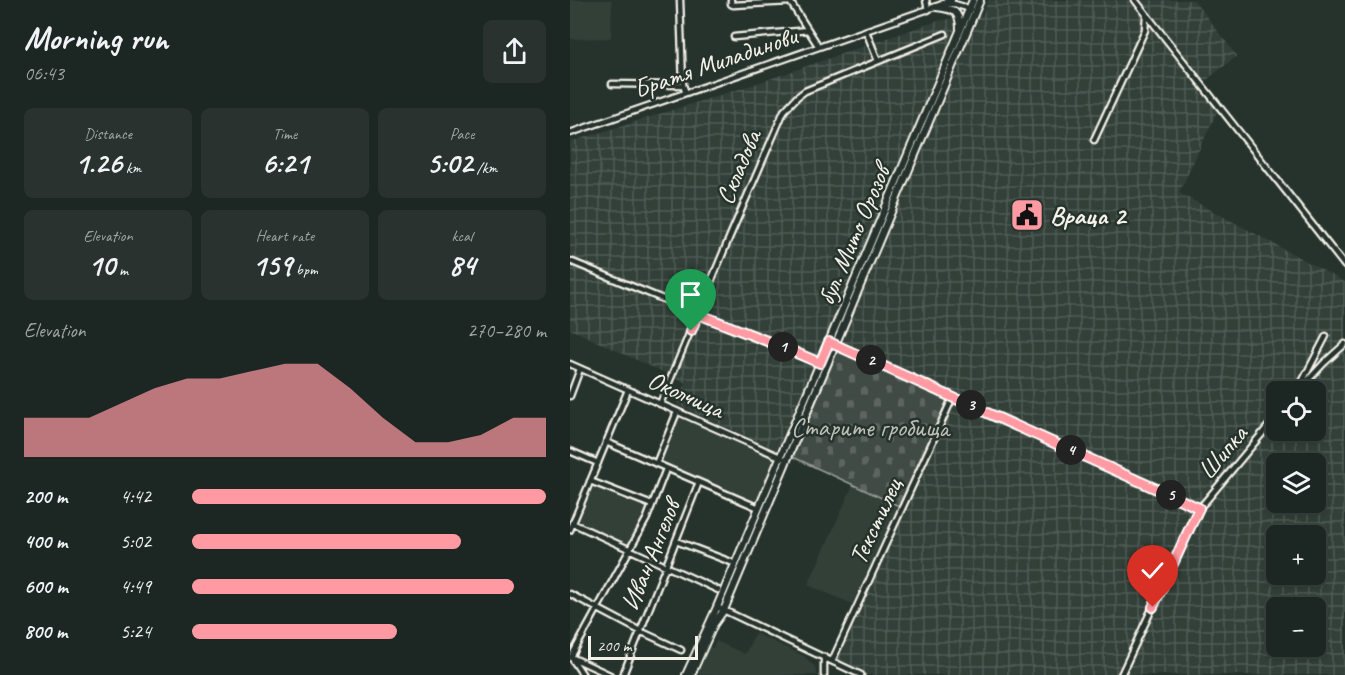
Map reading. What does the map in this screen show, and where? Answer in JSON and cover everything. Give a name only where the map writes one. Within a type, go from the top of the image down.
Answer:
[{"type":"main road","points":[[944,4],[951,0]]},
{"type":"main road","points":[[972,10],[974,0]]},
{"type":"main road","points":[[972,10],[980,0]]},
{"type":"main road","points":[[936,7],[955,11],[959,17],[960,32]]},
{"type":"main road","name":"бул. Мито Орозов","points":[[832,343],[960,32],[972,10]]},
{"type":"main road","name":"бул. Мито Орозов","points":[[689,675],[721,609],[972,10]]},
{"type":"main road","name":"бул. Мито Орозов","points":[[721,609],[759,508],[784,459]]},
{"type":"street","points":[[680,0],[683,85],[686,93]]},
{"type":"street","points":[[731,0],[733,5],[790,1],[819,47]]},
{"type":"street","points":[[927,0],[928,9]]},
{"type":"street","points":[[1136,0],[1345,266]]},
{"type":"street","points":[[944,4],[954,4],[972,10]]},
{"type":"street","name":"Братя Миладинови","points":[[570,133],[944,4]]},
{"type":"street","points":[[1094,140],[1145,30],[1146,15]]},
{"type":"street","points":[[734,36],[808,30]]},
{"type":"street","points":[[866,31],[878,61]]},
{"type":"street","name":"Складова","points":[[660,404],[784,111],[805,91],[945,34]]},
{"type":"street","points":[[612,84],[683,85]]},
{"type":"street","points":[[570,261],[823,364]]},
{"type":"street","points":[[1303,381],[1326,336]]},
{"type":"street","points":[[832,343],[1199,508]]},
{"type":"street","points":[[1307,381],[1345,344]]},
{"type":"street","name":"Околчица","points":[[570,364],[784,459]]},
{"type":"street","points":[[570,396],[580,369]]},
{"type":"street","points":[[570,530],[628,390]]},
{"type":"street","name":"Текстилец","points":[[832,661],[953,397]]},
{"type":"street","points":[[656,464],[677,412]]},
{"type":"street","name":"Шипка","points":[[1121,675],[1199,508],[1266,429]]},
{"type":"street","points":[[606,442],[759,508]]},
{"type":"street","points":[[570,451],[598,462]]},
{"type":"street","points":[[571,656],[647,518],[666,469]]},
{"type":"street","points":[[590,481],[652,505]]},
{"type":"street","name":"Иван Ангелов","points":[[623,675],[699,482]]},
{"type":"street","points":[[570,510],[577,513]]},
{"type":"street","points":[[572,523],[718,590]]},
{"type":"street","points":[[676,541],[731,562]]},
{"type":"street","points":[[570,594],[681,651]]},
{"type":"street","points":[[721,609],[861,675]]},
{"type":"street","points":[[571,656],[583,675]]},
{"type":"street","points":[[571,656],[610,675]]},
{"type":"street","points":[[824,657],[824,675]]},
{"type":"shaded area","points":[[570,0],[612,0],[611,38],[570,39]]},
{"type":"shaded area","points":[[988,0],[1194,0],[1237,56],[1204,82],[1221,103],[1179,193],[1345,282],[1345,675],[861,675],[834,662],[906,509],[677,405],[686,383],[570,329],[570,142],[752,85],[937,21],[983,14]]},
{"type":"shaded area","points":[[676,416],[778,460],[758,506],[657,462]]},
{"type":"shaded area","points":[[594,484],[650,506],[629,546],[578,522]]},
{"type":"shaded area","points":[[853,485],[899,506],[852,604],[808,585]]},
{"type":"shaded area","points":[[755,633],[804,656],[815,667],[817,675],[694,675],[707,646],[713,648],[716,641],[745,654]]},
{"type":"green space","name":"Старите гробища","points":[[838,350],[948,398],[899,506],[793,457]]},
{"type":"place","name":"Враца 2","points":[[1027,215]]},
{"type":"route","points":[[691,331],[698,314],[820,363],[829,342],[1199,508],[1153,607]]}]
